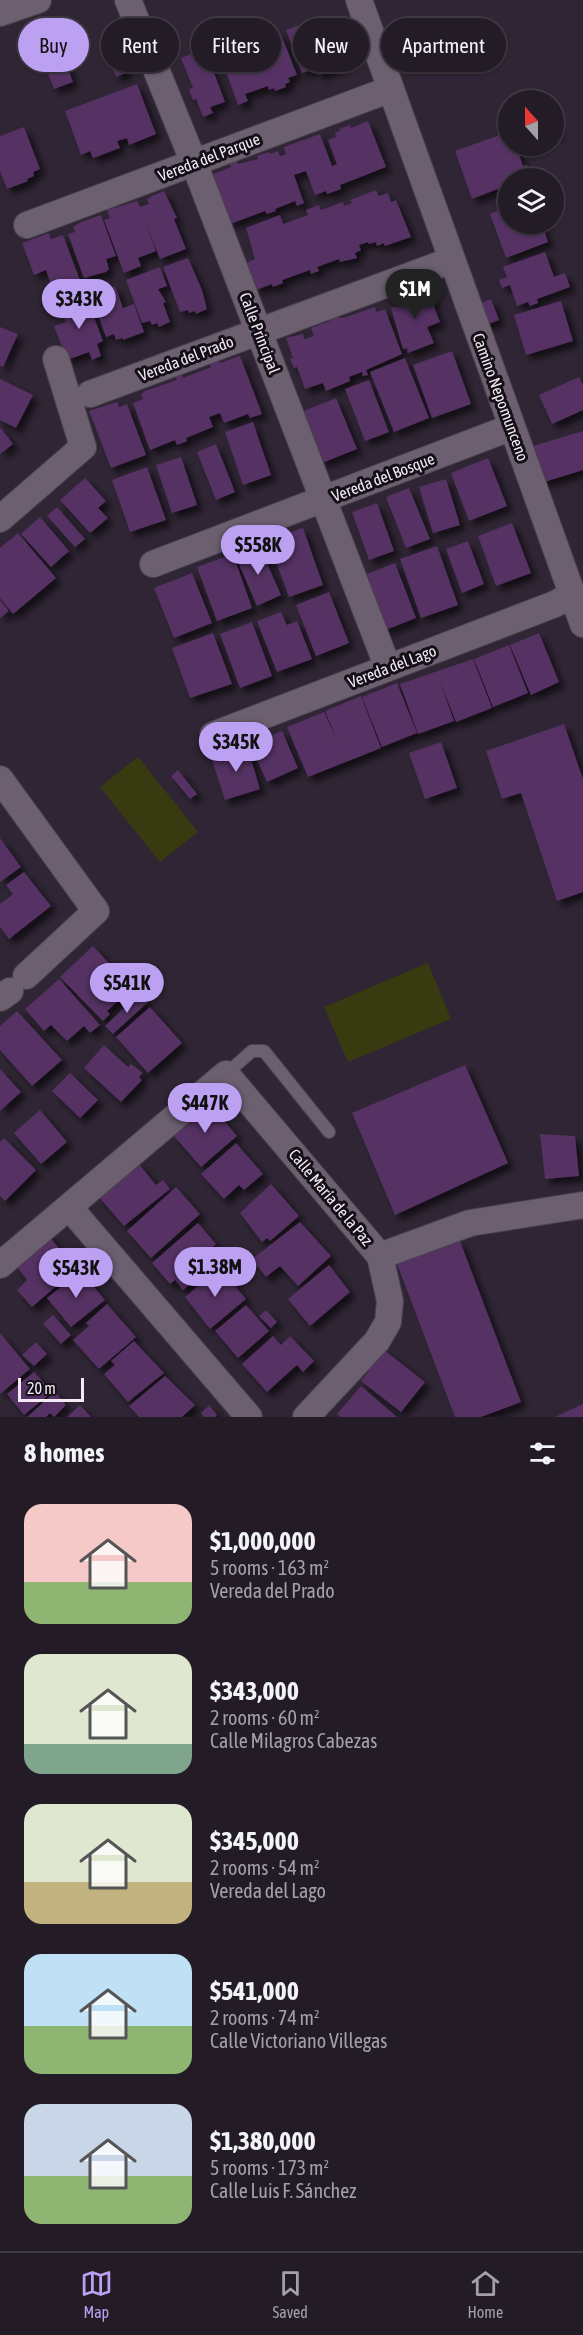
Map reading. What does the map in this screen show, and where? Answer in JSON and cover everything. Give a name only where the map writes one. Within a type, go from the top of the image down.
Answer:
[{"type":"street","points":[[0,13],[38,0]]},
{"type":"street","name":"Calle Principal","points":[[128,0],[194,163],[388,668]]},
{"type":"street","name":"Camino Nepomunceno","points":[[359,0],[571,596],[583,624]]},
{"type":"street","name":"Vereda del Parque","points":[[27,225],[391,89]]},
{"type":"street","name":"Vereda del Prado","points":[[90,394],[452,260]]},
{"type":"street","points":[[0,519],[83,447],[56,359]]},
{"type":"street","name":"Vereda del Bosque","points":[[153,564],[512,427]]},
{"type":"street","name":"Vereda del Lago","points":[[213,735],[571,596]]},
{"type":"street","points":[[0,779],[96,910],[12,989]]},
{"type":"street","points":[[0,1265],[226,1074]]},
{"type":"street","name":"Calle María de la Paz","points":[[226,1074],[380,1256],[390,1300],[388,1322],[376,1341],[306,1417]]},
{"type":"street","points":[[380,1256],[470,1223],[583,1205]]},
{"type":"street","points":[[69,1207],[249,1417]]},
{"type":"lane","points":[[226,1074],[252,1051],[264,1051],[329,1132]]},
{"type":"shaded area","points":[[138,757],[198,832],[160,862],[100,787]]},
{"type":"shaded area","points":[[428,963],[451,1019],[348,1062],[324,1007]]},
{"type":"building","points":[[293,27],[293,49],[286,30]]},
{"type":"building","points":[[281,35],[293,65],[293,72],[297,75],[288,78],[290,82],[285,84],[286,87],[275,91],[274,88],[269,90],[268,86],[245,94],[248,101],[238,105],[226,72],[281,72]]},
{"type":"building","points":[[191,54],[191,72],[214,72],[225,102],[210,107],[213,113],[203,117],[196,99],[193,100],[189,89],[193,88],[181,58]]},
{"type":"building","points":[[47,72],[69,72],[73,82],[54,89]]},
{"type":"building","points":[[114,72],[128,72],[116,77]]},
{"type":"building","points":[[137,84],[156,134],[129,145],[127,138],[117,141],[120,148],[93,158],[90,151],[81,155],[65,111]]},
{"type":"building","points":[[368,121],[386,167],[340,185],[341,189],[327,194],[326,191],[315,195],[306,171],[294,175],[304,203],[297,206],[295,201],[275,209],[276,211],[267,214],[265,211],[230,224],[211,175],[231,167],[229,162],[237,159],[238,164],[258,159],[257,156],[269,152],[270,154],[278,151],[280,156],[286,154],[284,147],[320,134],[332,166],[337,164],[328,140],[336,137],[335,132],[340,131],[339,129],[350,125],[351,128]]},
{"type":"building","points":[[24,127],[40,169],[33,172],[34,176],[27,179],[28,181],[7,189],[0,171],[0,136]]},
{"type":"building","points":[[498,136],[498,156],[520,156],[523,166],[527,165],[528,168],[498,168],[498,189],[472,199],[455,151]]},
{"type":"building","points":[[376,190],[379,196],[388,193],[391,202],[396,200],[411,237],[385,246],[384,243],[377,246],[376,242],[359,245],[361,250],[355,253],[357,258],[340,262],[339,259],[317,267],[319,271],[311,274],[310,270],[282,280],[283,283],[273,287],[272,284],[256,290],[246,263],[255,259],[246,228],[280,215],[283,224],[308,215],[306,210],[319,205],[321,210],[343,202],[344,206],[352,203],[350,200]]},
{"type":"building","points":[[164,191],[177,218],[174,219],[186,249],[160,259],[143,216],[156,251],[138,258],[141,266],[124,273],[104,220],[110,218],[107,210],[137,201],[140,207],[149,204],[147,199]]},
{"type":"building","points":[[498,211],[498,234],[545,234],[548,242],[506,258],[490,214]]},
{"type":"building","points":[[101,215],[116,256],[106,259],[109,269],[106,272],[84,278],[68,234],[75,232],[73,227],[79,223]]},
{"type":"building","points":[[49,233],[51,239],[63,235],[80,280],[53,290],[46,270],[34,275],[22,243]]},
{"type":"building","points":[[545,252],[554,277],[565,273],[570,287],[537,299],[538,303],[530,306],[528,302],[517,306],[510,285],[502,288],[499,280],[507,277],[503,267]]},
{"type":"building","points":[[188,258],[202,290],[207,309],[196,314],[195,311],[189,313],[188,310],[180,312],[163,267]]},
{"type":"building","points":[[160,267],[167,286],[158,289],[166,302],[163,303],[170,322],[159,327],[157,323],[152,325],[150,321],[142,323],[126,280]]},
{"type":"building","points":[[115,286],[123,308],[134,304],[144,332],[123,340],[123,338],[116,340],[114,334],[106,337],[91,295]]},
{"type":"building","points":[[427,288],[440,322],[427,327],[434,343],[408,353],[407,348],[403,349],[391,308],[401,305],[397,294],[404,291],[405,296]]},
{"type":"building","points":[[86,296],[103,341],[97,344],[101,356],[92,360],[89,352],[67,360],[54,326],[66,322],[60,306]]},
{"type":"building","points":[[491,299],[499,320],[483,326],[475,305]]},
{"type":"building","points":[[561,301],[573,341],[526,355],[514,315]]},
{"type":"building","points":[[375,307],[376,312],[385,309],[402,354],[366,370],[368,375],[363,376],[362,372],[349,377],[350,381],[326,391],[323,383],[305,389],[297,367],[294,368],[290,359],[293,358],[286,338],[303,334],[304,339],[314,336],[311,328],[330,321],[329,318],[338,315],[339,318],[346,317]]},
{"type":"building","points":[[0,327],[18,334],[3,367],[0,366]]},
{"type":"building","points":[[452,351],[471,404],[432,418],[413,365]]},
{"type":"building","points":[[240,356],[262,414],[250,418],[248,414],[224,423],[220,413],[209,417],[213,427],[186,438],[187,441],[177,445],[175,440],[150,450],[133,403],[143,399],[141,395],[145,391],[177,380],[175,376],[182,374],[183,378],[211,367],[209,364],[219,360],[220,363]]},
{"type":"building","points":[[405,358],[429,418],[394,432],[370,372]]},
{"type":"building","points":[[579,377],[583,385],[583,410],[552,424],[539,395]]},
{"type":"building","points":[[0,379],[33,395],[16,428],[0,420]]},
{"type":"building","points":[[369,380],[389,432],[365,441],[345,389]]},
{"type":"building","points":[[336,398],[357,449],[322,463],[301,412]]},
{"type":"building","points":[[117,402],[119,407],[127,404],[146,455],[111,468],[89,411]]},
{"type":"building","points":[[253,422],[271,475],[243,485],[225,432]]},
{"type":"building","points":[[0,427],[13,444],[0,454]]},
{"type":"building","points":[[583,431],[583,470],[541,483],[530,447]]},
{"type":"building","points":[[216,444],[235,492],[216,500],[197,452]]},
{"type":"building","points":[[181,457],[197,505],[172,513],[156,465]]},
{"type":"building","points":[[488,458],[507,506],[469,521],[451,473]]},
{"type":"building","points":[[147,467],[166,520],[130,532],[112,480]]},
{"type":"building","points":[[85,478],[106,501],[98,508],[108,518],[90,533],[60,500]]},
{"type":"building","points":[[446,479],[460,525],[433,533],[419,487]]},
{"type":"building","points":[[409,488],[430,539],[406,548],[386,497]]},
{"type":"building","points":[[377,503],[394,551],[369,560],[352,512]]},
{"type":"building","points":[[57,507],[85,539],[75,547],[47,516]]},
{"type":"building","points":[[40,517],[69,551],[51,567],[21,534]]},
{"type":"building","points":[[512,523],[531,573],[496,586],[478,536]]},
{"type":"building","points":[[303,528],[323,585],[289,597],[268,540]]},
{"type":"building","points":[[18,533],[56,578],[13,614],[0,598],[0,548]]},
{"type":"building","points":[[468,541],[484,584],[462,593],[446,549]]},
{"type":"building","points":[[437,546],[458,605],[421,618],[400,559]]},
{"type":"building","points":[[260,547],[281,595],[257,606],[236,557]]},
{"type":"building","points":[[233,554],[252,608],[217,621],[197,567]]},
{"type":"building","points":[[395,563],[416,618],[383,631],[362,576]]},
{"type":"building","points":[[192,573],[212,623],[174,638],[154,588]]},
{"type":"building","points":[[329,592],[349,643],[316,656],[296,605]]},
{"type":"building","points":[[0,600],[9,611],[0,618]]},
{"type":"building","points":[[281,612],[287,625],[297,621],[312,659],[277,672],[257,621]]},
{"type":"building","points":[[252,622],[272,676],[240,688],[220,634]]},
{"type":"building","points":[[213,633],[232,684],[190,698],[172,648]]},
{"type":"building","points":[[539,633],[559,682],[531,695],[510,645]]},
{"type":"building","points":[[509,645],[528,693],[493,707],[474,659]]},
{"type":"building","points":[[473,659],[492,708],[456,722],[439,679],[454,721],[418,734],[400,684]]},
{"type":"building","points":[[397,683],[417,733],[382,747],[362,697]]},
{"type":"building","points":[[361,696],[381,748],[308,777],[287,727],[324,712],[337,740],[325,711]]},
{"type":"building","points":[[564,724],[583,779],[583,892],[557,901],[521,793],[502,799],[486,751]]},
{"type":"building","points":[[282,731],[298,768],[267,782],[250,744]]},
{"type":"building","points":[[441,742],[457,788],[425,799],[409,753]]},
{"type":"building","points":[[247,746],[260,789],[225,800],[211,757]]},
{"type":"building","points":[[178,770],[197,794],[190,799],[171,776]]},
{"type":"building","points":[[0,838],[21,867],[0,882]]},
{"type":"building","points":[[24,872],[51,906],[9,939],[0,927],[0,904],[13,894],[6,885]]},
{"type":"building","points":[[93,946],[132,988],[107,1011],[110,1014],[103,1021],[60,977]]},
{"type":"building","points":[[59,979],[100,1025],[90,1033],[84,1026],[67,1041],[51,1025],[44,1031],[25,1009]]},
{"type":"building","points":[[140,993],[148,1002],[113,1034],[105,1026]]},
{"type":"building","points":[[150,1007],[182,1043],[148,1073],[116,1037]]},
{"type":"building","points":[[17,1011],[62,1060],[32,1086],[0,1050],[0,1026]]},
{"type":"building","points":[[104,1045],[128,1067],[131,1064],[143,1073],[139,1077],[142,1080],[121,1102],[84,1068]]},
{"type":"building","points":[[465,1065],[508,1163],[395,1215],[352,1113]]},
{"type":"building","points":[[0,1069],[21,1092],[0,1111]]},
{"type":"building","points":[[70,1073],[98,1100],[80,1118],[52,1091]]},
{"type":"building","points":[[204,1102],[208,1107],[211,1105],[237,1136],[201,1167],[174,1136],[187,1125],[182,1120]]},
{"type":"building","points":[[40,1110],[67,1142],[41,1164],[14,1133]]},
{"type":"building","points":[[540,1134],[575,1136],[579,1176],[545,1179]]},
{"type":"building","points":[[4,1138],[36,1170],[5,1201],[0,1196],[0,1142]]},
{"type":"building","points":[[236,1143],[263,1174],[244,1190],[239,1185],[224,1199],[201,1174]]},
{"type":"building","points":[[138,1163],[156,1185],[163,1180],[170,1189],[124,1226],[98,1196]]},
{"type":"building","points":[[271,1184],[299,1216],[270,1241],[267,1238],[262,1242],[240,1213]]},
{"type":"building","points":[[176,1187],[200,1214],[151,1258],[127,1231]]},
{"type":"building","points":[[300,1222],[331,1256],[298,1286],[280,1266],[266,1277],[252,1259]]},
{"type":"building","points":[[198,1223],[216,1244],[203,1256],[212,1267],[183,1290],[175,1280],[170,1284],[152,1263]]},
{"type":"building","points":[[44,1230],[76,1269],[32,1307],[17,1290],[27,1280],[17,1267]]},
{"type":"building","points":[[460,1241],[521,1402],[481,1417],[455,1417],[397,1264]]},
{"type":"building","points":[[329,1265],[350,1292],[310,1326],[288,1299]]},
{"type":"building","points":[[220,1268],[246,1299],[210,1329],[185,1297]]},
{"type":"building","points":[[81,1271],[105,1300],[71,1327],[47,1298]]},
{"type":"building","points":[[107,1304],[136,1337],[99,1369],[73,1340],[89,1326],[86,1323]]},
{"type":"building","points":[[246,1305],[269,1331],[238,1358],[215,1331]]},
{"type":"building","points":[[266,1310],[277,1322],[271,1328],[259,1316]]},
{"type":"building","points":[[53,1315],[71,1335],[61,1344],[43,1324]]},
{"type":"building","points":[[0,1333],[30,1369],[0,1394]]},
{"type":"building","points":[[273,1336],[281,1345],[290,1336],[314,1361],[303,1372],[297,1365],[267,1392],[242,1364]]},
{"type":"building","points":[[134,1341],[164,1373],[128,1402],[104,1374],[115,1365],[111,1361]]},
{"type":"building","points":[[36,1342],[47,1354],[34,1366],[22,1355]]},
{"type":"building","points":[[384,1350],[425,1382],[401,1412],[361,1381]]},
{"type":"building","points":[[34,1372],[52,1392],[24,1415],[7,1394]]},
{"type":"building","points":[[165,1376],[195,1405],[182,1417],[139,1417],[129,1406]]},
{"type":"building","points":[[361,1386],[397,1417],[341,1417],[337,1414]]},
{"type":"building","points":[[55,1392],[66,1405],[54,1417],[50,1413],[46,1417],[27,1417]]},
{"type":"building","points":[[583,1404],[583,1417],[555,1417]]},
{"type":"building","points":[[80,1405],[91,1417],[67,1417]]},
{"type":"building","points":[[209,1405],[217,1415],[215,1417],[204,1417],[201,1413]]}]
